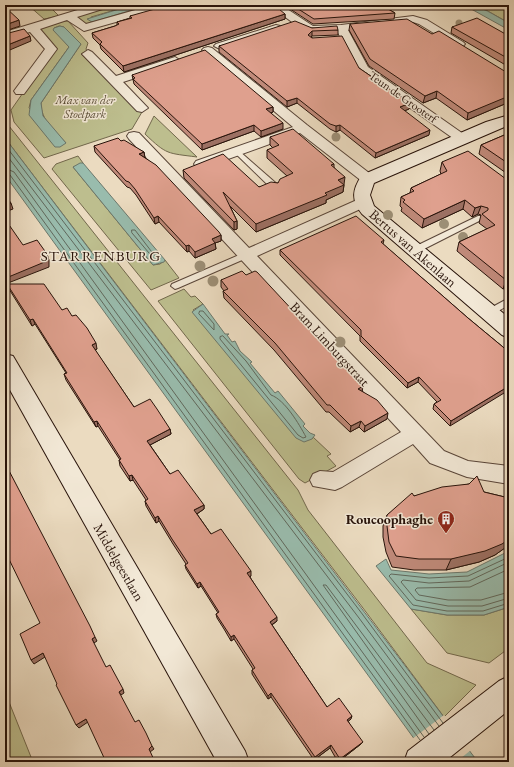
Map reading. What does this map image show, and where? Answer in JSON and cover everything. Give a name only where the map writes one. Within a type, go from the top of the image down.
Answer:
[{"type":"street","points":[[5,36],[105,5]]},
{"type":"street","points":[[70,17],[84,28],[165,5]]},
{"type":"street","points":[[274,5],[297,21],[312,29],[342,34],[418,20],[467,49]]},
{"type":"street","points":[[297,21],[204,51],[368,179],[461,145],[492,125],[509,120]]},
{"type":"street","points":[[20,91],[51,49],[33,28]]},
{"type":"street","name":"Teun de Grooterf","points":[[342,34],[363,69],[408,100],[461,145]]},
{"type":"street","points":[[88,54],[142,108]]},
{"type":"street","points":[[115,80],[185,57]]},
{"type":"street","points":[[182,171],[302,128]]},
{"type":"street","name":"Bram Limburgstraat","points":[[134,136],[182,171],[246,255],[437,457],[467,469],[509,475]]},
{"type":"street","name":"Bertus van Akenlaan","points":[[368,179],[361,194],[362,203],[509,330]]},
{"type":"street","points":[[246,255],[362,203]]},
{"type":"street","name":"Middelgeestlaan","points":[[5,362],[234,762]]},
{"type":"street","points":[[320,480],[335,481],[414,434]]},
{"type":"street","points":[[420,762],[509,691]]},
{"type":"lane","points":[[236,151],[275,187]]},
{"type":"lane","points":[[415,250],[481,218]]},
{"type":"lane","points":[[175,286],[246,255]]},
{"type":"lane","points":[[488,313],[509,302]]},
{"type":"green space","points":[[28,5],[48,5],[59,16],[44,19]]},
{"type":"green space","points":[[113,5],[132,5],[91,17],[92,22],[149,5],[160,5],[87,26],[76,17]]},
{"type":"green space","points":[[477,5],[506,5],[509,7],[509,23]]},
{"type":"green space","name":"Max van der Stoelpark","points":[[68,21],[88,43],[86,49],[87,51],[81,54],[137,110],[142,112],[132,129],[44,158],[14,122],[11,110],[55,47],[40,30],[43,27]],"holes":[[[59,26],[64,27],[81,44],[41,103],[41,109],[53,130],[66,143],[29,108],[31,100],[69,47],[54,28]]]},
{"type":"green space","points":[[154,116],[197,157],[168,152],[158,146],[145,134]]},
{"type":"green space","points":[[5,121],[298,490],[308,510],[427,663],[476,685],[444,717],[366,612],[5,138]]},
{"type":"green space","points":[[78,156],[83,163],[73,167],[153,265],[160,264],[165,260],[179,278],[151,290],[52,169],[56,164]]},
{"type":"green space","points":[[184,289],[191,297],[195,296],[203,304],[193,310],[312,439],[313,437],[331,454],[327,456],[336,466],[305,483],[299,479],[158,301]]},
{"type":"green space","points":[[509,607],[509,648],[489,663],[447,653],[411,609],[447,615],[484,615]]},
{"type":"green space","points":[[5,692],[33,762],[5,762]]},
{"type":"water","points":[[132,5],[149,5],[92,22],[87,19]]},
{"type":"water","points":[[464,5],[470,5],[482,9],[509,23],[509,30]]},
{"type":"water","points":[[60,26],[64,27],[81,44],[41,103],[43,116],[66,143],[60,147],[55,147],[29,115],[31,100],[69,47],[53,30],[54,28]]},
{"type":"water","points":[[5,138],[478,762],[431,762],[5,175]]},
{"type":"water","points":[[83,163],[165,260],[164,262],[153,265],[73,167]]},
{"type":"water","points":[[203,304],[225,334],[229,334],[227,335],[232,342],[235,341],[240,351],[252,362],[250,363],[275,393],[278,391],[305,424],[303,426],[310,433],[315,435],[312,439],[304,442],[296,438],[192,312]]},
{"type":"water","points":[[509,551],[509,607],[484,615],[447,615],[411,609],[376,566],[386,559],[391,570],[429,574],[467,572]]},
{"type":"pier","points":[[444,715],[471,750],[456,762],[429,762],[412,739]]},
{"type":"building","points":[[169,5],[274,5],[285,14],[123,66],[100,44],[102,42],[92,33],[115,26],[119,24],[117,22],[132,18],[130,16]]},
{"type":"building","points":[[292,5],[381,5],[395,13],[314,19]]},
{"type":"building","points":[[5,7],[19,20],[5,25]]},
{"type":"building","points":[[477,18],[509,36],[509,59],[452,27]]},
{"type":"building","points":[[407,19],[432,34],[439,31],[506,72],[509,72],[509,93],[507,94],[509,96],[468,113],[437,91],[425,96],[370,59],[350,24]]},
{"type":"building","points":[[295,21],[312,28],[337,26],[338,30],[312,31],[308,35],[312,38],[342,36],[359,68],[410,103],[400,107],[430,130],[376,153],[340,125],[336,126],[330,124],[297,98],[287,101],[219,46]]},
{"type":"building","points":[[24,29],[30,36],[5,46],[5,34]]},
{"type":"building","points":[[205,50],[273,107],[266,109],[283,123],[261,131],[254,125],[202,144],[133,79],[135,78],[132,75]]},
{"type":"building","points":[[293,129],[334,164],[331,165],[345,177],[338,180],[344,185],[325,193],[327,195],[256,224],[223,192],[237,221],[234,222],[183,170],[223,154],[259,187],[271,182],[278,183],[280,179],[293,173],[267,150],[279,145],[270,137]]},
{"type":"building","points":[[509,133],[509,164],[481,145]]},
{"type":"building","points":[[118,138],[121,141],[124,140],[144,152],[139,154],[156,165],[219,232],[221,235],[212,239],[215,243],[195,252],[189,245],[186,246],[158,216],[154,218],[135,189],[94,146]]},
{"type":"building","points":[[468,151],[509,180],[509,280],[506,280],[459,242],[495,225],[482,214],[488,210],[488,208],[481,206],[475,208],[465,200],[424,219],[403,202],[405,200],[401,197],[414,191],[411,188],[447,171],[442,162]]},
{"type":"building","points":[[5,195],[11,203],[5,205]]},
{"type":"building","points":[[356,216],[384,240],[381,242],[509,352],[509,386],[451,421],[434,404],[441,400],[419,377],[408,383],[361,336],[361,330],[280,250]]},
{"type":"building","points":[[5,219],[23,245],[37,240],[47,254],[47,261],[6,278]]},
{"type":"building","points":[[242,271],[246,275],[255,271],[257,272],[363,386],[358,389],[377,400],[388,413],[365,426],[361,421],[351,426],[330,405],[327,405],[275,343],[223,291],[228,289],[221,280]]},
{"type":"building","points":[[7,284],[44,284],[62,310],[67,308],[72,316],[76,315],[87,328],[96,343],[92,345],[134,407],[150,399],[170,429],[147,441],[170,474],[178,470],[204,505],[194,510],[211,534],[221,529],[251,571],[247,573],[277,617],[270,622],[327,707],[339,698],[352,716],[347,720],[363,742],[340,759],[331,745],[315,757],[271,693],[268,696],[252,670],[255,668],[234,635],[231,637],[216,614],[219,612],[200,582],[197,584],[185,565],[188,563],[158,516],[155,518],[145,501],[148,499],[132,475],[129,476],[119,460],[121,459],[97,421],[94,422],[64,374],[67,373],[33,319],[30,320]]},
{"type":"building","points":[[5,463],[90,626],[95,637],[92,639],[106,667],[110,665],[123,689],[119,692],[135,722],[139,720],[146,733],[152,746],[149,749],[155,762],[106,762],[86,719],[76,725],[56,685],[57,684],[43,653],[31,660],[20,634],[40,623],[5,551]]},
{"type":"building","name":"Roucoophaghe","points":[[477,476],[484,492],[509,498],[509,539],[502,544],[485,551],[451,559],[419,559],[396,556],[389,542],[387,515],[412,493],[414,496],[442,487],[469,484]]},
{"type":"place","name":"Roucoophaghe","points":[[446,534]]},
{"type":"district","name":"STARRENBURG","points":[[101,255]]}]
